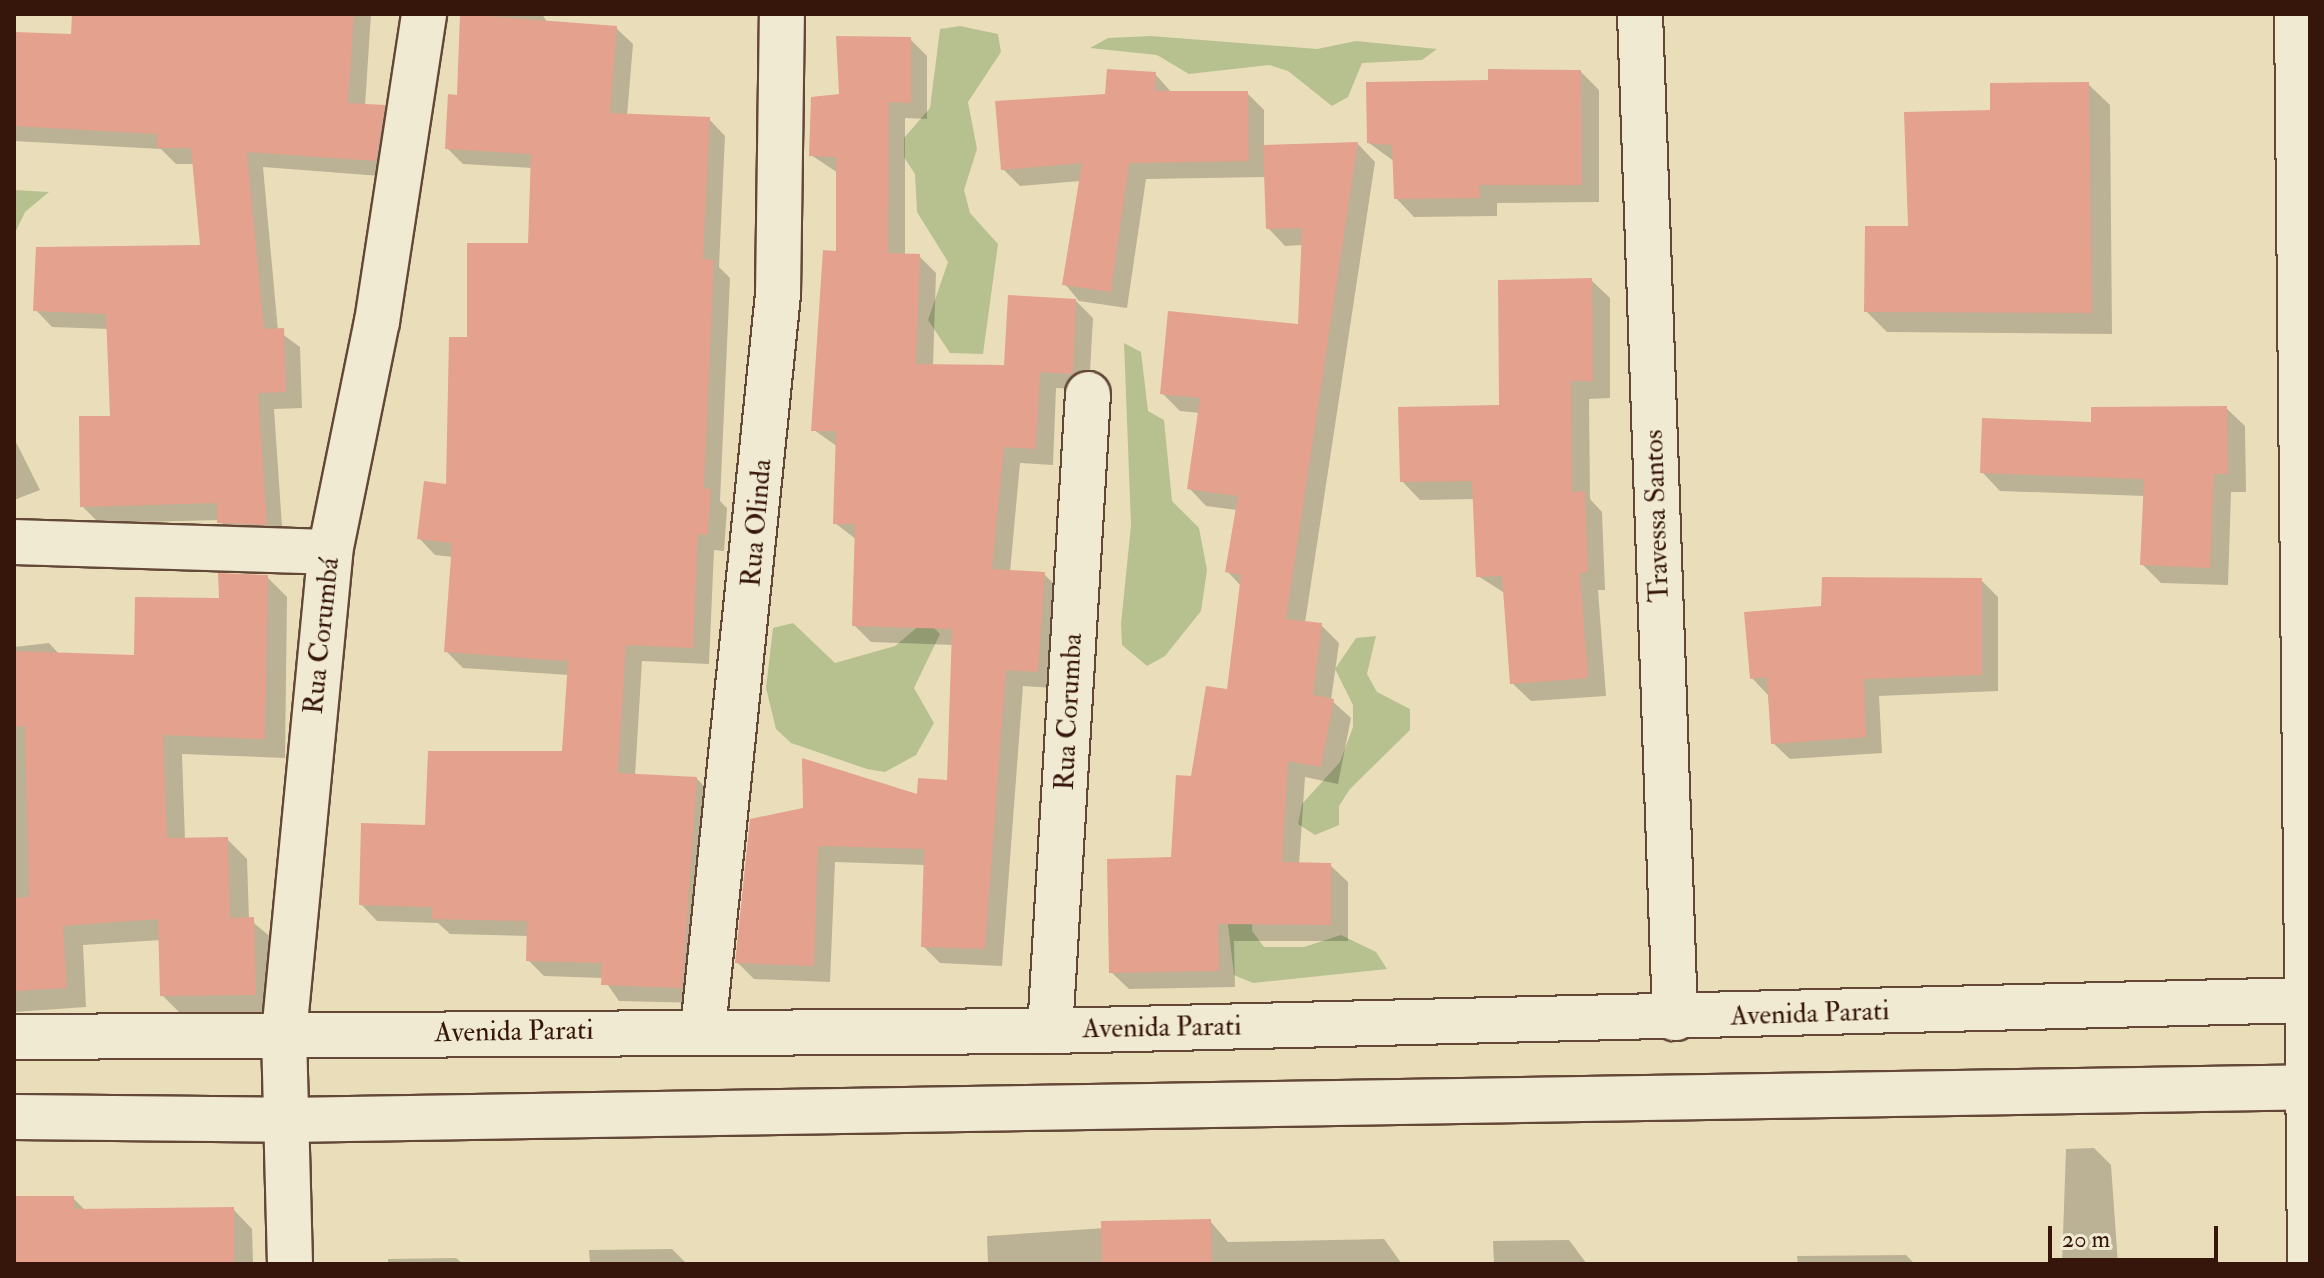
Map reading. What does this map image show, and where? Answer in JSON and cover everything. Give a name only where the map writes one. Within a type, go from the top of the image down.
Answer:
[{"type":"street","name":"Rua Corumbá","points":[[290,1264],[284,1034],[330,552],[377,322],[424,14]]},
{"type":"street","name":"Rua Olinda","points":[[703,1030],[778,294],[782,14]]},
{"type":"street","name":"Travessa Santos","points":[[1640,14],[1675,1018]]},
{"type":"street","points":[[2297,14],[2310,1264]]},
{"type":"street","name":"Rua Corumba","points":[[1050,1031],[1088,394]]},
{"type":"street","points":[[14,542],[330,552]]},
{"type":"street","name":"Avenida Parati","points":[[14,1037],[703,1030],[1050,1031],[1675,1018],[2306,1000]]},
{"type":"street","points":[[14,1117],[286,1120],[2307,1087]]},
{"type":"green space","points":[[960,26],[998,34],[1001,52],[968,102],[977,149],[964,190],[970,213],[998,244],[983,354],[950,353],[928,320],[948,262],[917,212],[915,174],[904,157],[904,138],[930,108],[940,29]]},
{"type":"green space","points":[[1151,36],[1317,49],[1356,41],[1437,49],[1422,60],[1362,63],[1348,97],[1332,106],[1288,71],[1269,65],[1189,74],[1157,55],[1090,48],[1108,38]]},
{"type":"green space","points":[[14,190],[49,192],[25,212],[14,235]]},
{"type":"green space","points":[[1124,343],[1141,352],[1148,411],[1164,420],[1172,501],[1199,528],[1207,570],[1201,611],[1165,656],[1147,666],[1122,645],[1121,624],[1131,525]]},
{"type":"green space","points":[[926,620],[940,634],[914,688],[934,723],[916,755],[885,772],[867,769],[791,743],[776,729],[766,688],[773,628],[793,623],[835,663],[895,646]]},
{"type":"green space","points":[[1376,636],[1367,674],[1377,692],[1410,709],[1410,730],[1350,789],[1339,806],[1339,825],[1315,835],[1298,824],[1302,804],[1340,762],[1353,727],[1353,705],[1335,669],[1356,638]]},
{"type":"green space","points":[[1253,914],[1252,931],[1264,947],[1304,947],[1341,935],[1376,952],[1387,969],[1253,983],[1234,975],[1227,917]]},
{"type":"building","points":[[72,14],[354,14],[348,103],[385,105],[376,161],[247,152],[264,329],[284,328],[286,392],[258,393],[267,525],[217,523],[217,503],[80,507],[79,416],[110,416],[106,314],[33,311],[36,247],[200,245],[191,148],[157,148],[157,134],[14,126],[14,32],[71,34]]},
{"type":"building","points":[[460,14],[617,26],[610,113],[710,117],[703,259],[714,260],[704,488],[711,489],[708,535],[698,534],[693,648],[626,645],[618,773],[697,777],[682,988],[601,985],[602,963],[526,961],[527,921],[432,919],[432,907],[359,905],[361,823],[425,825],[428,751],[562,751],[568,661],[444,652],[452,543],[417,539],[424,481],[446,484],[449,337],[467,337],[467,243],[528,243],[531,154],[445,149],[448,94],[457,95]]},
{"type":"building","points":[[836,36],[911,37],[911,103],[889,102],[888,253],[920,254],[916,364],[1004,365],[1008,295],[1076,299],[1073,374],[1040,372],[1036,449],[1004,447],[992,569],[1045,572],[1038,672],[1006,670],[985,949],[921,947],[924,849],[818,846],[814,966],[735,963],[750,819],[803,808],[802,758],[917,794],[918,778],[947,780],[952,629],[852,626],[855,524],[833,524],[836,431],[811,431],[823,250],[836,251],[836,157],[809,156],[811,97],[839,94]]},
{"type":"building","points":[[1107,69],[1156,72],[1155,91],[1248,91],[1249,161],[1129,163],[1111,292],[1062,285],[1082,163],[1001,170],[995,101],[1105,94]]},
{"type":"building","points":[[1488,69],[1581,70],[1582,185],[1479,185],[1480,198],[1394,199],[1392,145],[1367,143],[1366,82],[1488,80]]},
{"type":"building","points":[[2089,82],[2092,313],[1864,312],[1865,226],[1908,226],[1904,112],[1990,110],[1990,83]]},
{"type":"building","points":[[1358,142],[1286,619],[1322,623],[1313,695],[1334,699],[1321,767],[1288,761],[1282,862],[1331,863],[1331,925],[1218,924],[1219,971],[1109,973],[1107,859],[1171,857],[1176,775],[1191,776],[1206,686],[1227,689],[1241,575],[1225,572],[1238,496],[1187,489],[1200,398],[1160,394],[1168,311],[1298,324],[1302,228],[1266,229],[1263,145]]},
{"type":"building","points":[[1592,278],[1593,381],[1571,381],[1572,492],[1585,491],[1588,572],[1580,573],[1588,678],[1510,684],[1502,576],[1476,577],[1472,481],[1400,482],[1398,407],[1499,405],[1498,280]]},
{"type":"building","points":[[2227,406],[2228,474],[2214,474],[2210,568],[2140,565],[2144,479],[1980,473],[1982,418],[2091,422],[2091,407]]},
{"type":"building","points":[[218,573],[268,575],[265,739],[163,735],[167,838],[228,837],[230,918],[254,917],[256,995],[160,996],[158,919],[63,926],[67,988],[14,991],[14,898],[29,897],[25,726],[14,727],[14,651],[134,655],[135,597],[219,598]]},
{"type":"building","points":[[1822,577],[1982,578],[1982,675],[1864,679],[1866,737],[1771,744],[1767,677],[1750,679],[1744,612],[1821,606]]},
{"type":"building","points":[[14,1196],[74,1196],[74,1209],[234,1207],[234,1264],[14,1264]]},
{"type":"building","points":[[1211,1219],[1212,1264],[1102,1264],[1101,1221]]}]
